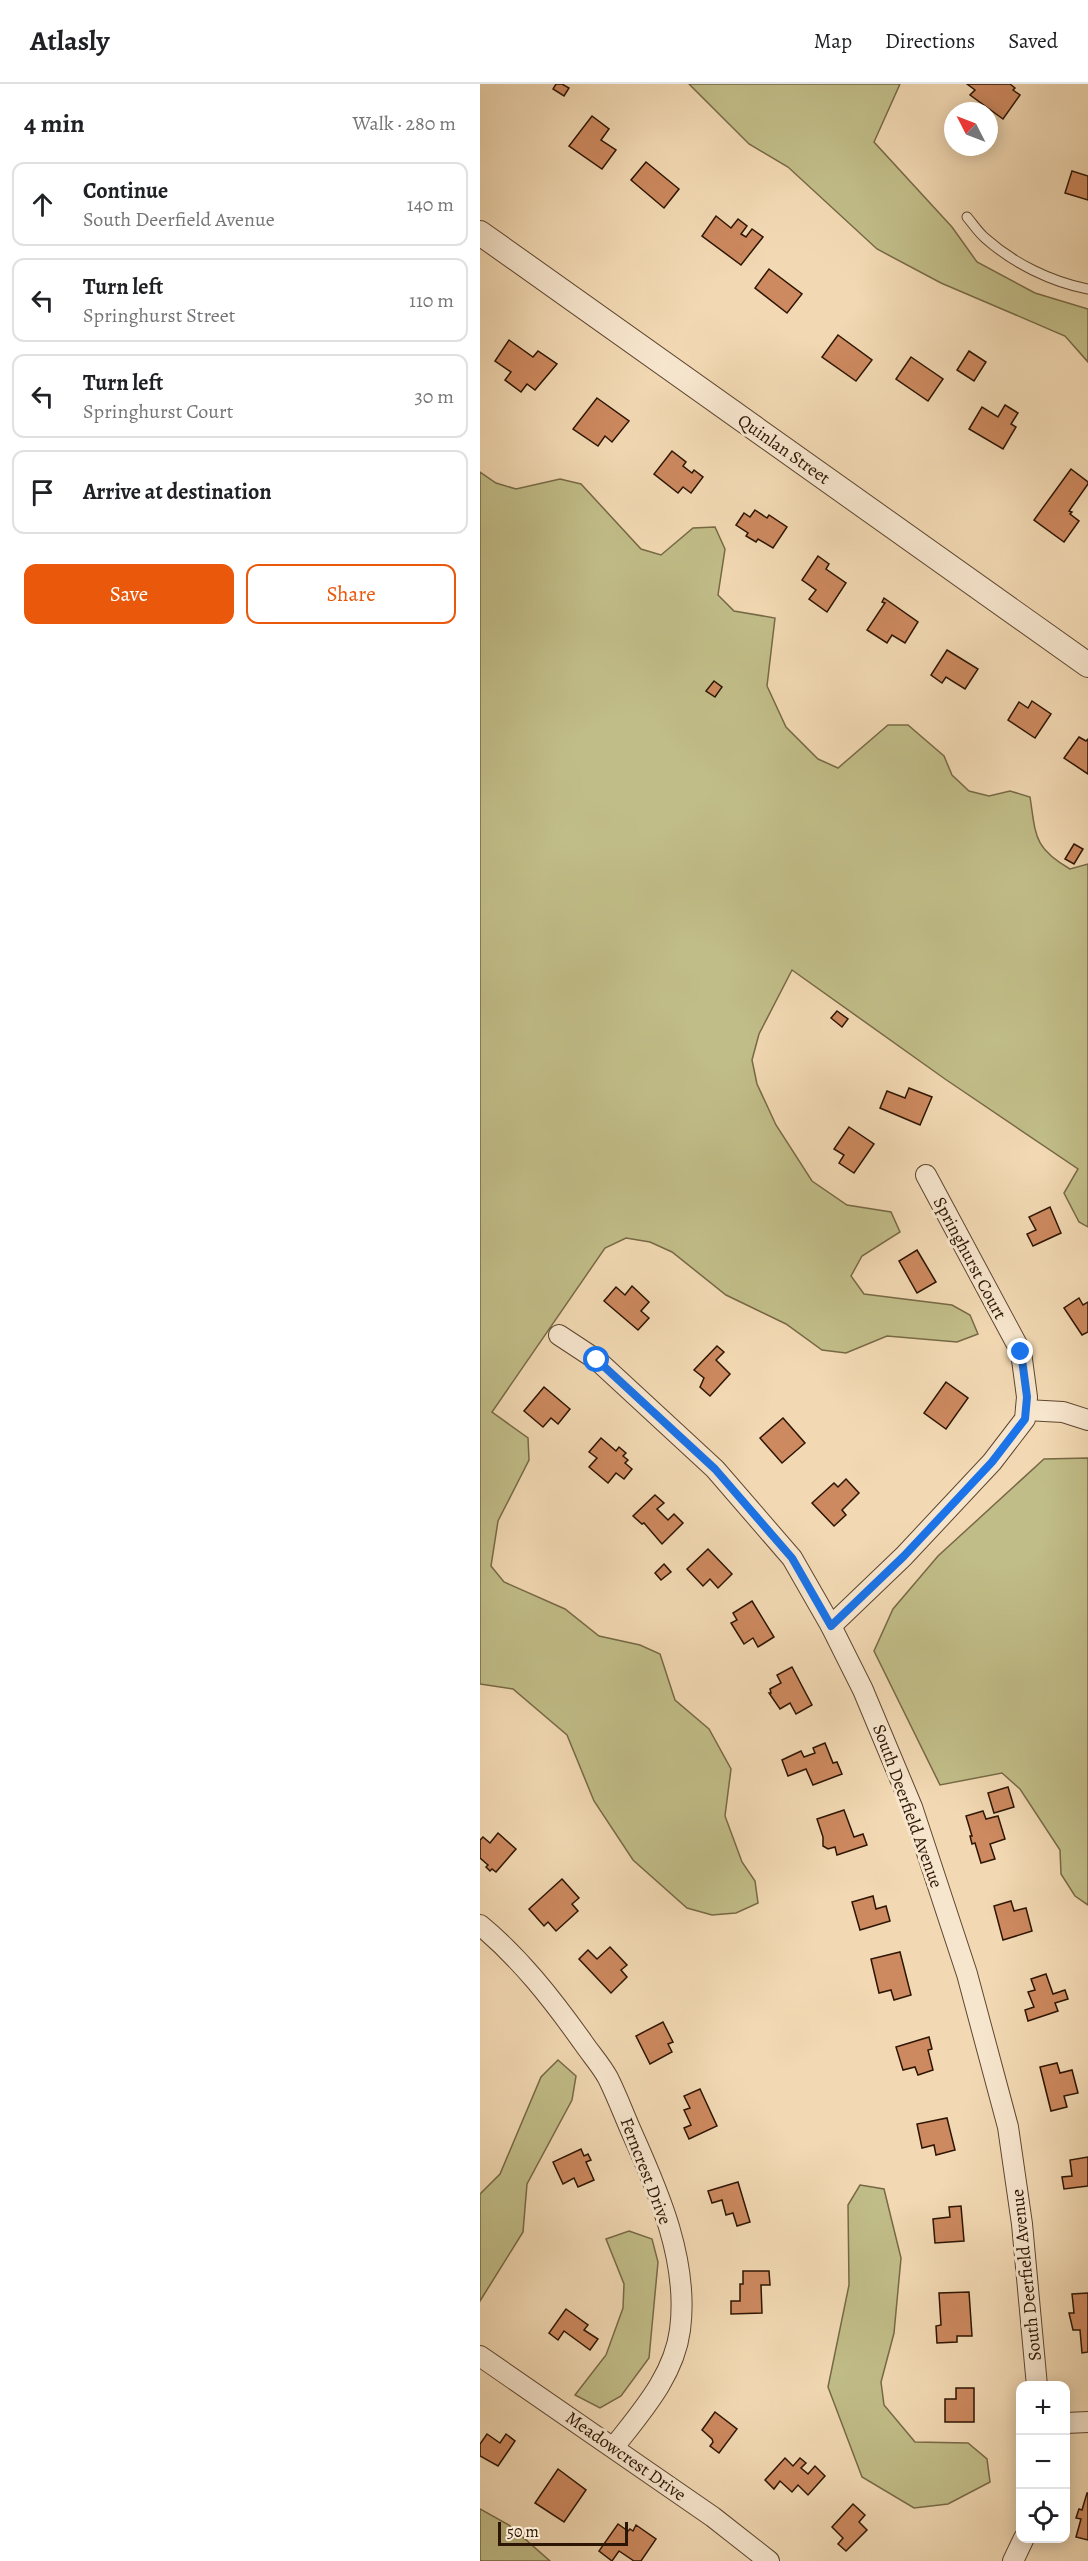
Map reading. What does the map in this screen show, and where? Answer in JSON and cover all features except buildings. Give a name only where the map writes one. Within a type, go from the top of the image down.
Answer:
[{"type":"street","name":"Quinlan Street","points":[[480,233],[1088,665]]},
{"type":"street","name":"Springhurst Court","points":[[926,1175],[1021,1352],[1027,1397],[1026,1410]]},
{"type":"street","name":"South Deerfield Avenue","points":[[560,1335],[597,1360],[715,1469],[792,1558],[831,1626],[863,1690],[912,1807],[967,1974],[1008,2127],[1022,2223],[1037,2381]]},
{"type":"street","points":[[831,1626],[904,1556],[992,1462],[1025,1419],[1026,1410],[1063,1412],[1088,1420]]},
{"type":"street","name":"Ferncrest Drive","points":[[480,1925],[525,1968],[556,2006],[608,2078],[655,2185],[676,2255],[680,2296],[680,2330],[672,2357],[657,2390],[614,2447]]},
{"type":"street","name":"Meadowcrest Drive","points":[[480,2356],[713,2517],[769,2561]]},
{"type":"street","points":[[1070,2423],[1088,2422]]},
{"type":"street","points":[[1013,2561],[1022,2543]]},
{"type":"lane","points":[[967,217],[984,238],[1022,264],[1062,284],[1088,289]]},
{"type":"shaded area","points":[[689,84],[900,84],[874,142],[952,227],[977,262],[1035,293],[1088,309],[1088,362],[1065,336],[941,283],[877,249],[788,167],[749,144]]},
{"type":"shaded area","points":[[480,472],[496,483],[516,489],[560,479],[581,484],[641,549],[661,555],[693,528],[715,527],[725,549],[718,595],[734,611],[775,618],[767,686],[786,727],[818,759],[838,768],[888,725],[908,725],[944,756],[952,775],[969,791],[989,796],[1010,791],[1030,797],[1038,839],[1049,854],[1070,869],[1088,864],[1088,1227],[1079,1222],[1064,1193],[1078,1169],[945,1079],[792,970],[759,1034],[752,1060],[757,1084],[776,1125],[812,1181],[847,1205],[891,1212],[900,1232],[862,1256],[851,1276],[864,1294],[952,1305],[970,1315],[978,1334],[957,1342],[887,1336],[846,1353],[822,1350],[786,1324],[726,1295],[672,1252],[650,1242],[626,1238],[605,1248],[492,1412],[528,1438],[529,1460],[498,1521],[491,1566],[504,1582],[565,1609],[599,1636],[640,1645],[660,1654],[675,1700],[709,1729],[731,1769],[725,1816],[742,1862],[755,1881],[758,1903],[736,1913],[712,1915],[687,1908],[633,1860],[594,1801],[567,1735],[513,1689],[480,1684]]},
{"type":"shaded area","points":[[1088,1458],[1088,1905],[1075,1896],[1061,1874],[1060,1850],[1020,1789],[1002,1773],[940,1785],[874,1651],[893,1609],[938,1556],[1044,1459]]},
{"type":"shaded area","points":[[558,2060],[576,2076],[572,2100],[527,2184],[523,2232],[480,2301],[480,2194],[500,2174],[541,2077]]},
{"type":"shaded area","points":[[860,2185],[884,2189],[901,2258],[894,2333],[881,2382],[884,2405],[915,2442],[968,2443],[987,2459],[990,2482],[948,2504],[914,2508],[862,2477],[828,2387],[849,2285],[848,2205]]},
{"type":"shaded area","points":[[629,2231],[652,2239],[658,2262],[649,2358],[621,2396],[600,2408],[575,2395],[606,2355],[623,2308],[624,2284],[606,2239]]},
{"type":"shaded area","points":[[480,2509],[509,2525],[550,2561],[480,2561]]},
{"type":"route","points":[[597,1360],[715,1469],[792,1558],[831,1626],[904,1556],[992,1462],[1025,1419],[1027,1397],[1021,1352]]}]
